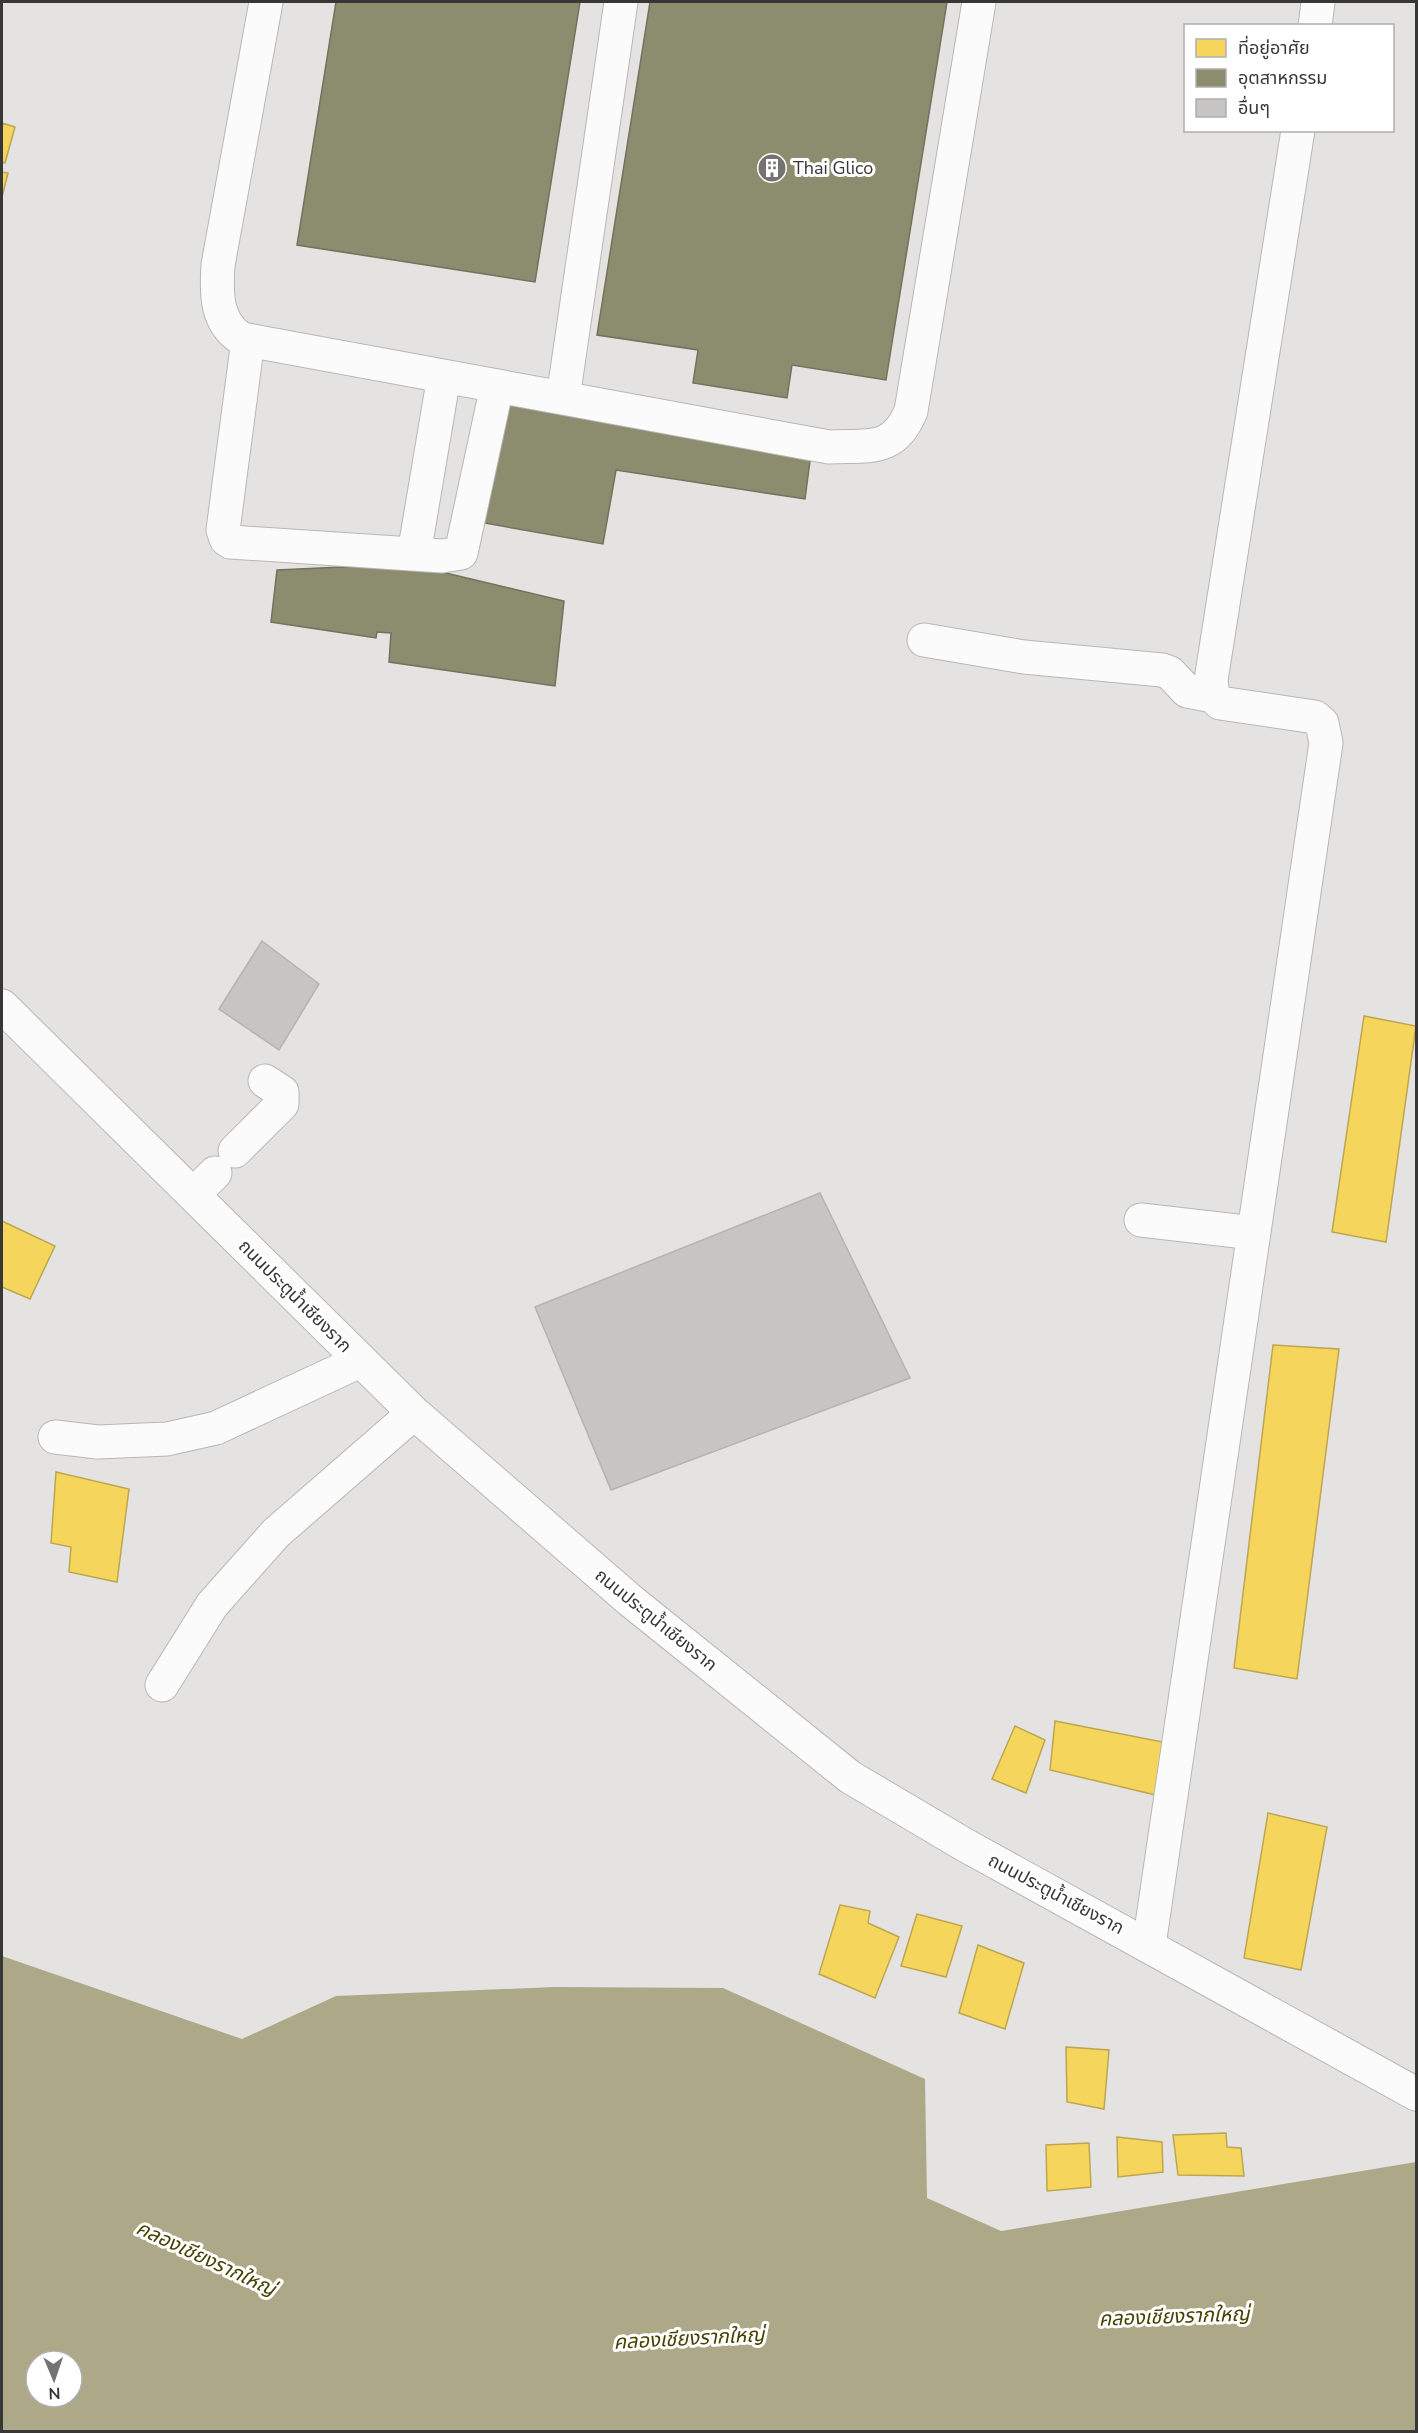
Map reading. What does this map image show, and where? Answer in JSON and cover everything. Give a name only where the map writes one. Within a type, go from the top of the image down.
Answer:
[{"type":"street","points":[[266,2],[218,265],[216,294],[228,329],[248,340],[829,447],[884,444],[896,437],[911,411],[979,2]]},
{"type":"street","points":[[563,398],[621,2]]},
{"type":"street","points":[[1315,24],[1318,2]]},
{"type":"street","points":[[1213,696],[1211,680],[1298,132]]},
{"type":"street","points":[[248,340],[223,530],[226,539],[230,542],[455,556],[461,553],[497,386]]},
{"type":"street","points":[[414,554],[444,376]]},
{"type":"street","points":[[924,640],[1024,657],[1162,670],[1170,673],[1187,691],[1213,696],[1220,703],[1315,717],[1322,723],[1325,732],[1149,1945]]},
{"type":"street","name":"ถนนประตูน้ำเชียงราก","points":[[2,1006],[215,1172],[360,1361],[414,1413],[631,1601],[850,1777],[965,1845],[1416,2094]]},
{"type":"street","points":[[215,1172],[282,1104],[282,1092],[265,1081]]},
{"type":"street","points":[[1142,1220],[1254,1233]]},
{"type":"street","points":[[55,1437],[98,1442],[167,1439],[216,1428],[360,1361]]},
{"type":"street","points":[[162,1684],[212,1605],[276,1533],[414,1413]]},
{"type":"water","name":"คลองเชียงรากใหญ่","points":[[2,1956],[242,2039],[336,1996],[555,1987],[723,1988],[925,2079],[927,2198],[1001,2231],[1416,2162],[1416,2431],[2,2431]]},
{"type":"building: ที่อยู่อาศัย","points":[[2,123],[15,127],[5,163],[2,162]]},
{"type":"building: ที่อยู่อาศัย","points":[[2,172],[8,173],[2,197]]},
{"type":"building: ที่อยู่อาศัย","points":[[1364,1016],[1416,1026],[1386,1242],[1332,1232]]},
{"type":"building: ที่อยู่อาศัย","points":[[2,1221],[55,1246],[30,1299],[2,1287]]},
{"type":"building: ที่อยู่อาศัย","points":[[1273,1345],[1339,1349],[1297,1679],[1234,1668]]},
{"type":"building: ที่อยู่อาศัย","points":[[56,1472],[129,1489],[117,1582],[69,1572],[71,1547],[51,1543]]},
{"type":"building: ที่อยู่อาศัย","points":[[1055,1721],[1168,1743],[1160,1796],[1050,1770]]},
{"type":"building: ที่อยู่อาศัย","points":[[1015,1726],[1045,1740],[1026,1793],[992,1779]]},
{"type":"building: ที่อยู่อาศัย","points":[[1268,1813],[1327,1827],[1301,1970],[1244,1958]]},
{"type":"building: ที่อยู่อาศัย","points":[[840,1905],[870,1911],[868,1923],[899,1937],[875,1998],[819,1974]]},
{"type":"building: ที่อยู่อาศัย","points":[[917,1914],[962,1926],[946,1977],[901,1966]]},
{"type":"building: ที่อยู่อาศัย","points":[[978,1945],[1024,1963],[1005,2029],[959,2013]]},
{"type":"building: ที่อยู่อาศัย","points":[[1066,2047],[1109,2050],[1104,2109],[1067,2102]]},
{"type":"building: ที่อยู่อาศัย","points":[[1226,2133],[1227,2147],[1241,2148],[1244,2176],[1178,2175],[1173,2135]]},
{"type":"building: ที่อยู่อาศัย","points":[[1117,2137],[1162,2142],[1163,2172],[1118,2177]]},
{"type":"building: ที่อยู่อาศัย","points":[[1089,2143],[1091,2187],[1047,2191],[1046,2145]]},
{"type":"building: อุตสาหกรรม","points":[[336,2],[580,2],[535,282],[297,245]]},
{"type":"building: อุตสาหกรรม","name":"Thai Glico","points":[[650,2],[947,2],[886,380],[792,365],[787,398],[693,383],[698,350],[597,335]]},
{"type":"building: อุตสาหกรรม","points":[[501,395],[811,453],[805,499],[616,470],[603,544],[479,522]]},
{"type":"building: อุตสาหกรรม","points":[[408,564],[564,601],[555,686],[389,662],[391,633],[377,632],[376,638],[271,622],[277,570]]},
{"type":"building: อื่นๆ","points":[[262,941],[319,984],[279,1050],[219,1009]]},
{"type":"building: อื่นๆ","points":[[820,1193],[910,1378],[611,1490],[535,1307]]},
{"type":"place","name":"Thai Glico","points":[[772,168]]}]
